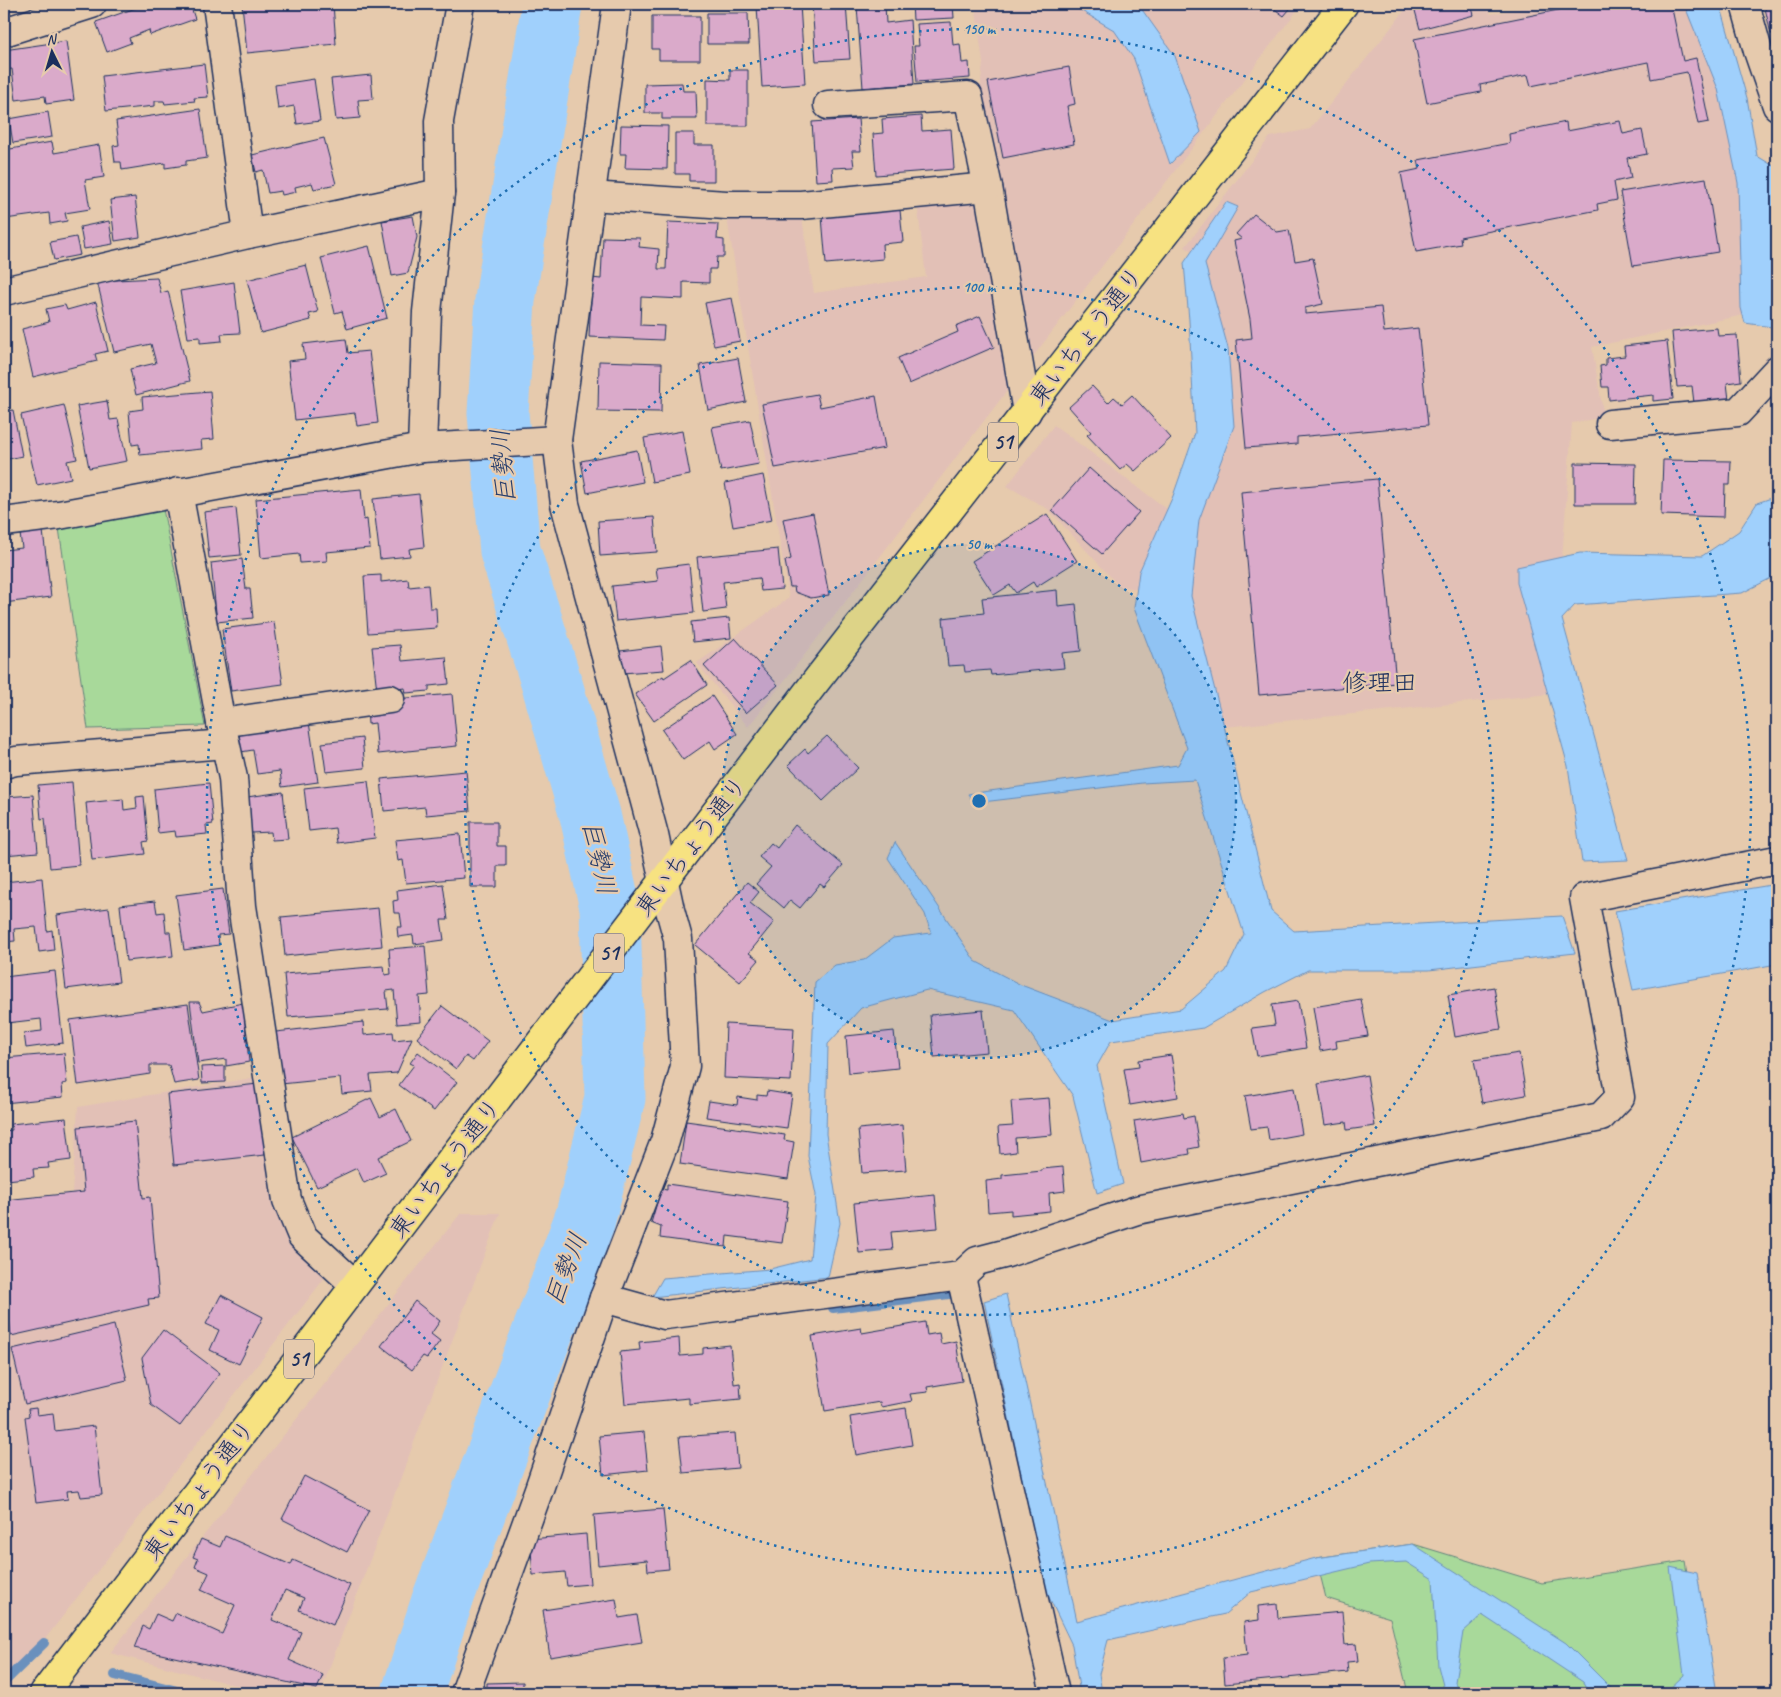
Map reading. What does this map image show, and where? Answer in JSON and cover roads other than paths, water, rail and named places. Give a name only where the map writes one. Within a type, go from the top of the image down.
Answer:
[{"type":"main road","name":"東いちょう通り","points":[[44,1693],[814,685],[1344,4]]},
{"type":"street","points":[[4,32],[92,4]]},
{"type":"street","points":[[217,4],[248,234]]},
{"type":"street","points":[[422,448],[427,312],[440,193],[439,121],[460,4]]},
{"type":"street","points":[[465,1693],[539,1489],[604,1298],[665,1141],[685,1066],[678,939],[654,835],[565,504],[557,440],[617,4]]},
{"type":"street","points":[[1745,4],[1758,51],[1777,106]]},
{"type":"street","points":[[828,105],[968,96],[988,187],[1027,412]]},
{"type":"street","points":[[590,196],[726,205],[801,205],[988,187]]},
{"type":"street","points":[[4,291],[248,234],[440,193]]},
{"type":"street","points":[[1610,424],[1738,412],[1777,370]]},
{"type":"street","points":[[4,522],[59,515],[422,448],[557,440]]},
{"type":"street","points":[[178,492],[223,734],[233,778],[242,906],[287,1200],[302,1236],[356,1285]]},
{"type":"street","points":[[8,756],[223,734],[390,699]]},
{"type":"street","points":[[604,1298],[665,1315],[961,1276],[977,1261],[1004,1254],[1136,1210],[1601,1117],[1620,1097],[1584,898],[1777,860]]},
{"type":"street","points":[[961,1276],[1055,1693]]},
{"type":"water","points":[[1064,4],[1138,4],[1175,56],[1201,132],[1170,164],[1134,59],[1114,30],[1080,10]]},
{"type":"water","points":[[1684,4],[1720,4],[1747,98],[1757,156],[1777,168],[1777,330],[1772,327],[1745,323],[1741,308],[1738,183],[1718,89]]},
{"type":"water","points":[[1226,202],[1238,207],[1205,264],[1228,348],[1234,426],[1199,520],[1191,596],[1271,911],[1294,931],[1562,916],[1575,953],[1429,970],[1308,970],[1265,992],[1203,1028],[1111,1041],[1097,1066],[1123,1184],[1097,1193],[1073,1096],[1014,1010],[927,990],[861,1008],[828,1044],[826,1134],[840,1223],[828,1277],[652,1297],[663,1278],[770,1269],[810,1259],[816,1195],[808,1156],[815,982],[835,965],[864,960],[893,938],[931,933],[925,914],[888,858],[895,842],[975,961],[1021,985],[1113,1020],[1181,1009],[1226,971],[1244,934],[1195,780],[1142,783],[974,803],[968,794],[1178,765],[1187,748],[1134,608],[1139,572],[1173,496],[1195,433],[1184,263]]},
{"type":"water","points":[[1777,496],[1777,575],[1742,593],[1575,605],[1562,619],[1628,860],[1582,862],[1568,766],[1517,583],[1517,567],[1580,553],[1702,556],[1739,531],[1757,503]]},
{"type":"water","points":[[1777,884],[1777,964],[1633,990],[1615,911]]},
{"type":"water","points":[[1006,1294],[1077,1621],[1316,1558],[1413,1544],[1566,1643],[1616,1693],[1589,1693],[1583,1682],[1482,1615],[1463,1632],[1455,1682],[1458,1693],[1445,1693],[1438,1666],[1433,1579],[1406,1562],[1369,1564],[1251,1592],[1225,1614],[1108,1640],[1099,1674],[1102,1693],[1080,1693],[1072,1645],[1046,1591],[984,1301]]},
{"type":"water","points":[[1670,1567],[1697,1573],[1717,1693],[1665,1693],[1684,1675]]},
{"type":"waterway","name":"巨勢川","points":[[412,1693],[442,1601],[585,1219],[615,1098],[610,907],[590,815],[510,551],[498,413],[505,300],[552,4]]},
{"type":"waterway","points":[[833,1308],[949,1294]]},
{"type":"waterway","points":[[4,1682],[44,1643]]},
{"type":"waterway","points":[[115,1675],[185,1693]]},
{"type":"district","name":"修理田","points":[[1380,683]]}]
